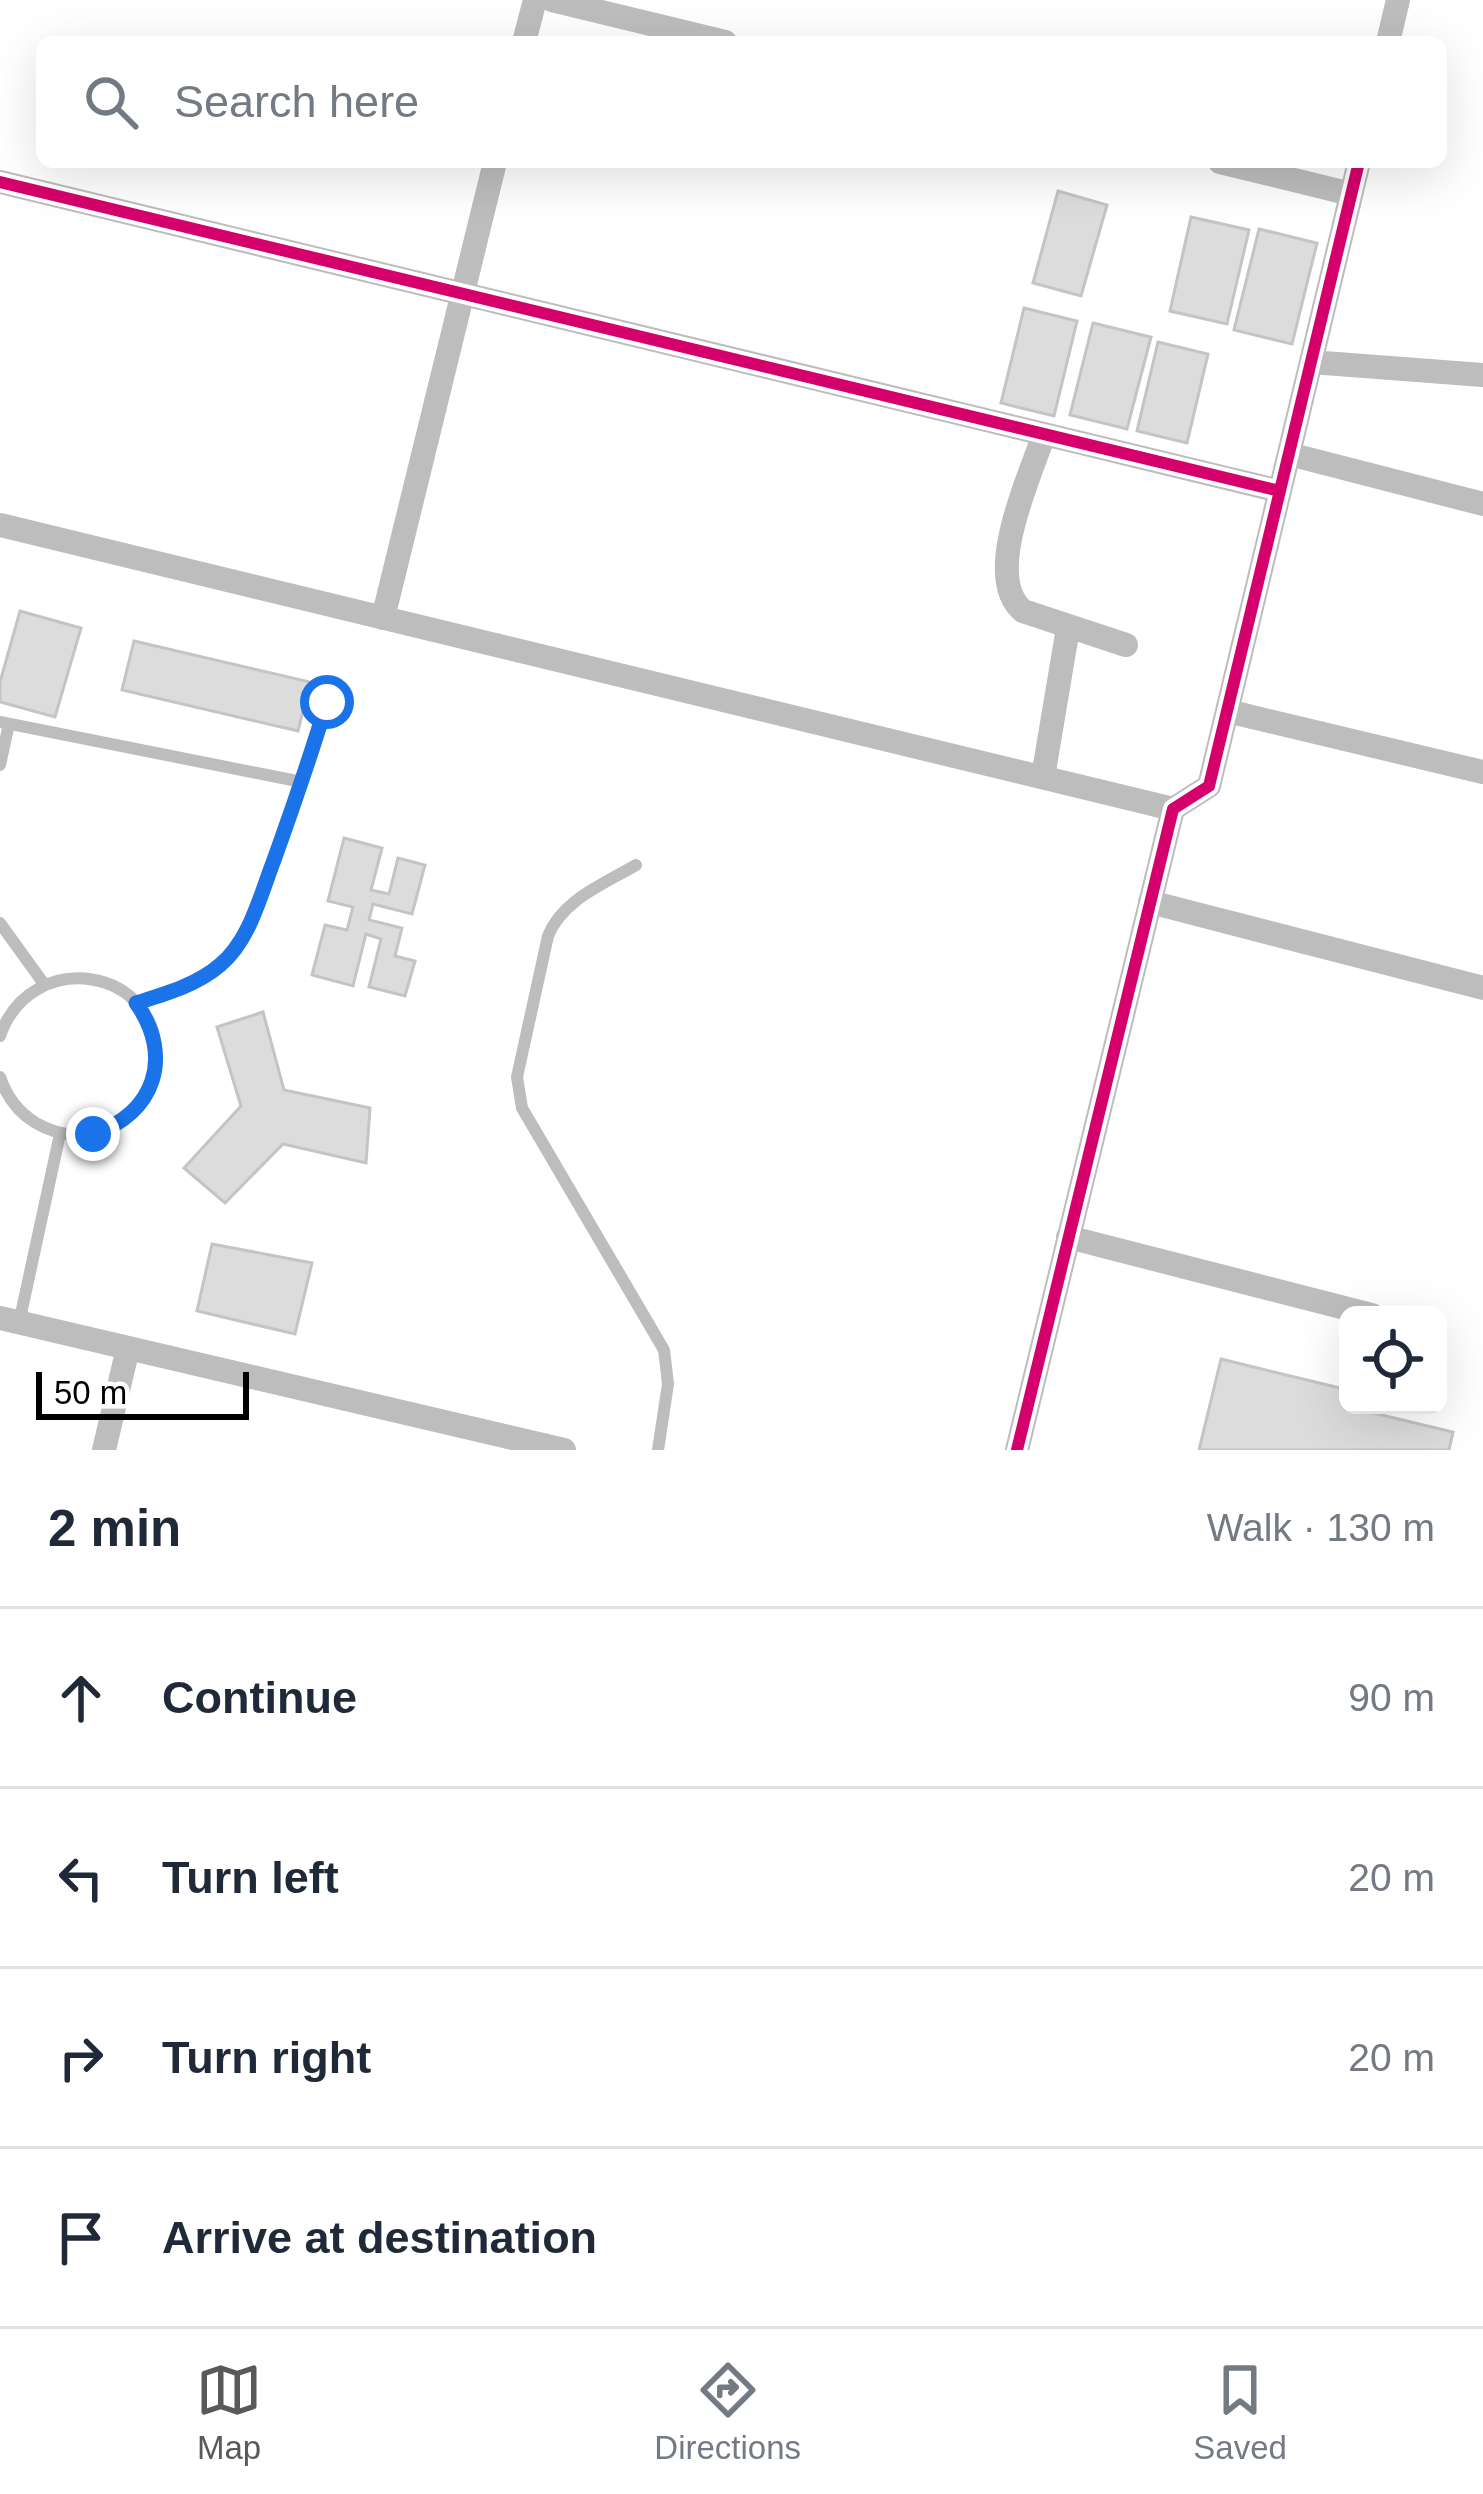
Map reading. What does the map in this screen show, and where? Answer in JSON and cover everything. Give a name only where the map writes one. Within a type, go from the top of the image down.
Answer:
[{"type":"street","points":[[526,36],[535,0]]},
{"type":"street","points":[[552,0],[700,36]]},
{"type":"street","points":[[1389,36],[1398,0]]},
{"type":"street","points":[[382,617],[494,168]]},
{"type":"street","points":[[1245,168],[1352,194]]},
{"type":"street","points":[[1017,1450],[1173,809],[1209,786],[1358,168]]},
{"type":"street","points":[[0,182],[1280,491]]},
{"type":"street","points":[[1311,362],[1483,375]]},
{"type":"street","points":[[1044,434],[1008,544],[1008,591],[1023,611],[1126,645]]},
{"type":"street","points":[[1289,454],[1483,504]]},
{"type":"street","points":[[0,525],[1173,809]]},
{"type":"street","points":[[1043,777],[1068,628]]},
{"type":"street","points":[[1227,711],[1483,772]]},
{"type":"street","points":[[1150,902],[1483,988]]},
{"type":"street","points":[[1068,1237],[1339,1307]]},
{"type":"street","points":[[9,1320],[564,1450]]},
{"type":"street","points":[[104,1450],[128,1348]]},
{"type":"lane","points":[[136,1003],[178,989],[218,967],[238,946],[302,782],[327,702]]},
{"type":"lane","points":[[0,765],[4,723],[302,782]]},
{"type":"lane","points":[[636,865],[568,906],[554,920],[517,1077],[522,1108],[664,1350],[668,1384],[658,1450]]},
{"type":"lane","points":[[0,923],[44,984]]},
{"type":"lane","points":[[0,1036],[17,1003],[44,984],[94,979],[136,1003],[156,1048],[153,1081],[136,1110],[109,1129],[77,1136],[44,1129],[17,1109],[0,1077]]},
{"type":"lane","points":[[9,1320],[60,1134]]},
{"type":"building","points":[[1058,191],[1107,205],[1081,296],[1033,283]]},
{"type":"building","points":[[1191,217],[1249,230],[1227,324],[1170,311]]},
{"type":"building","points":[[1259,229],[1317,243],[1292,344],[1234,330]]},
{"type":"building","points":[[1024,308],[1077,321],[1054,416],[1001,403]]},
{"type":"building","points":[[1093,323],[1151,337],[1127,429],[1070,415]]},
{"type":"building","points":[[1158,342],[1208,354],[1187,443],[1137,431]]},
{"type":"building","points":[[20,611],[81,628],[55,717],[0,702],[0,682]]},
{"type":"building","points":[[134,641],[310,682],[298,731],[122,690]]},
{"type":"building","points":[[344,838],[382,848],[371,890],[389,894],[398,858],[425,865],[412,914],[373,904],[369,920],[402,928],[395,956],[415,961],[405,996],[369,987],[381,939],[366,934],[353,986],[312,975],[325,925],[347,930],[353,907],[328,901]]},
{"type":"building","points":[[263,1012],[284,1090],[370,1108],[366,1163],[283,1144],[225,1203],[184,1168],[241,1106],[217,1027]]},
{"type":"building","points":[[212,1244],[312,1263],[295,1334],[197,1311]]},
{"type":"building","points":[[1221,1359],[1339,1388],[1339,1414],[1378,1414],[1453,1432],[1449,1450],[1199,1450]]},
{"type":"cycle path","points":[[1017,1450],[1173,809],[1209,786],[1358,168]]},
{"type":"cycle path","points":[[0,182],[1280,491]]},
{"type":"route","points":[[93,1134],[136,1110],[153,1081],[153,1032],[136,1003],[178,989],[218,967],[238,946],[302,782],[327,702]]}]
